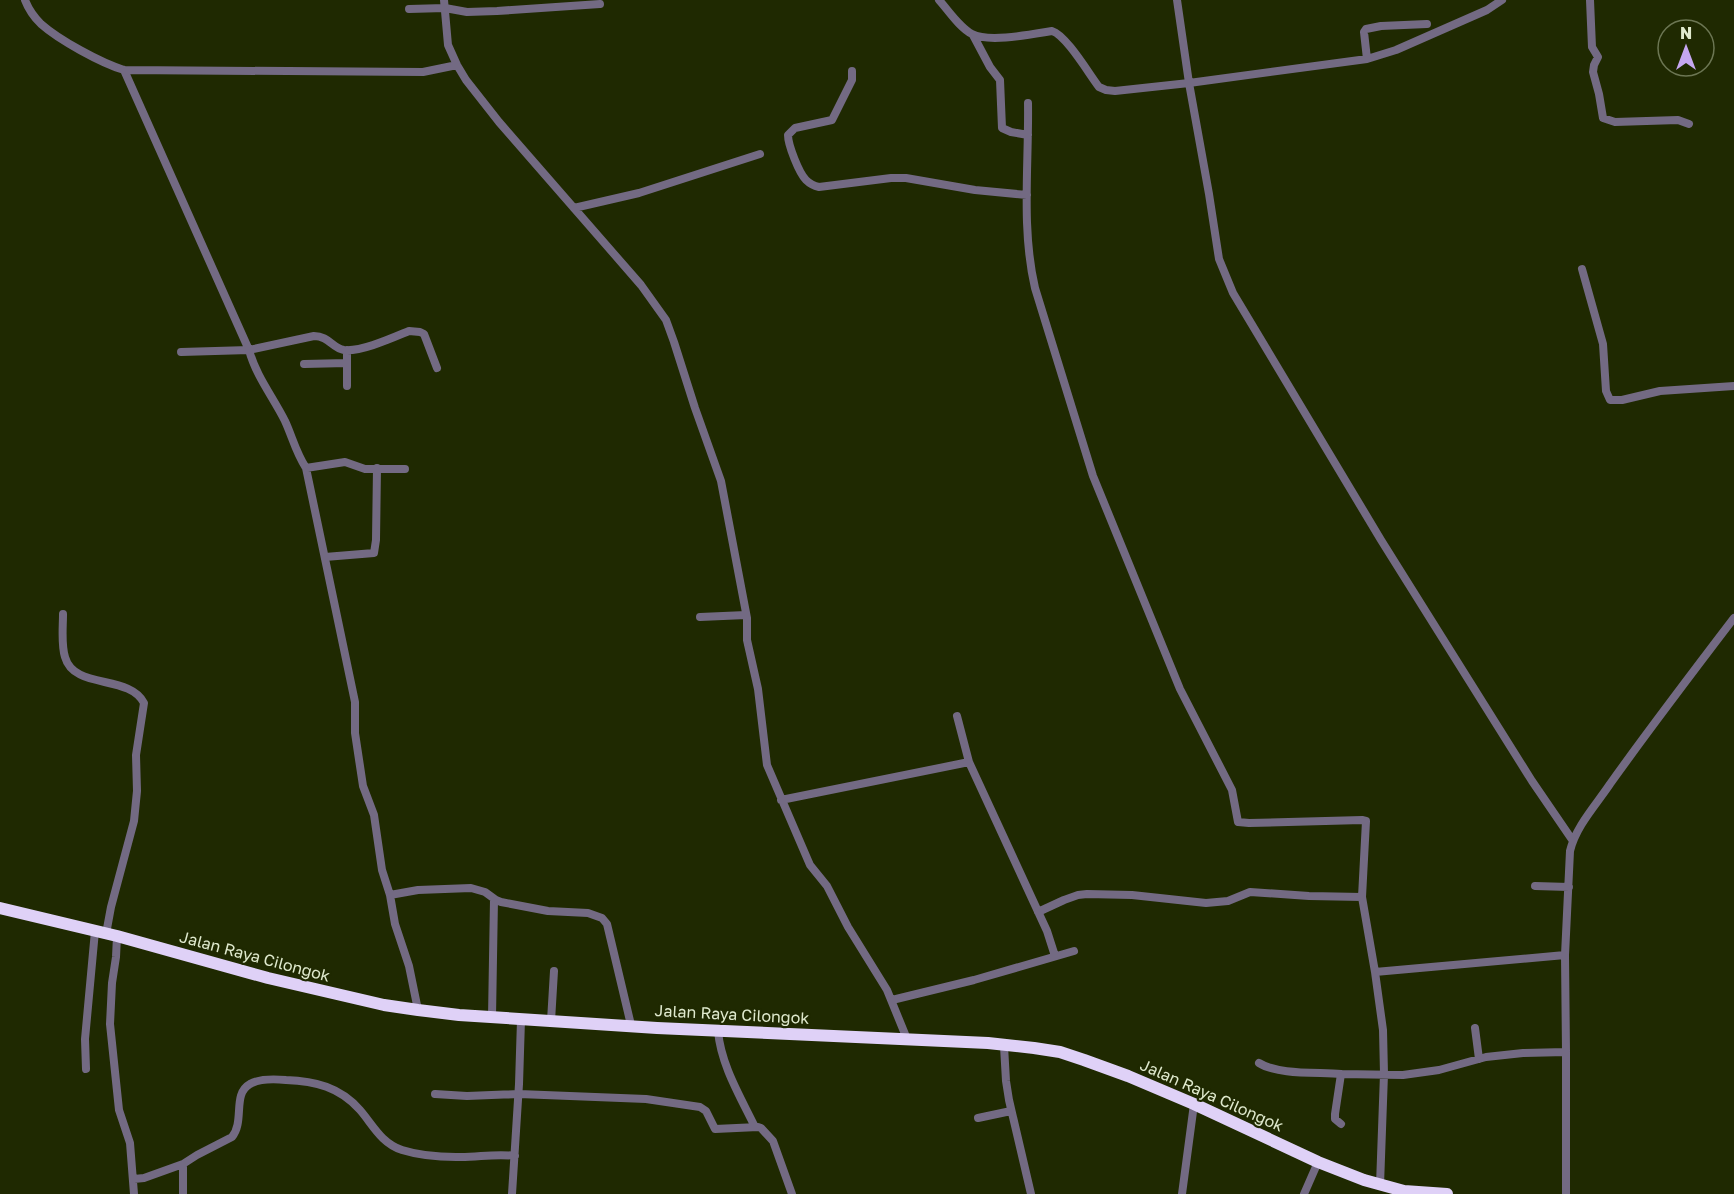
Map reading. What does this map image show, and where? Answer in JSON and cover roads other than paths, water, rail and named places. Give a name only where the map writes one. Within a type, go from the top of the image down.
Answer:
[{"type":"highway","name":"Jalan Raya Cilongok","points":[[0,908],[268,978],[384,1005],[418,1010],[520,1020],[988,1043],[1060,1052],[1118,1072],[1194,1104],[1318,1162],[1380,1185],[1404,1191],[1447,1194]]},
{"type":"street","points":[[25,0],[39,23],[65,41],[110,66],[124,70],[423,72],[457,65]]},
{"type":"street","points":[[939,0],[973,35],[990,67],[1000,80],[1002,128],[1028,135]]},
{"type":"street","points":[[1177,0],[1219,259],[1233,293],[1381,540],[1532,781],[1573,842]]},
{"type":"street","points":[[973,35],[1013,37],[1057,32],[1099,87],[1106,90],[1189,83],[1367,59],[1396,50],[1486,10],[1502,0]]},
{"type":"street","points":[[1590,0],[1592,47],[1598,57],[1593,72],[1603,118],[1615,122],[1678,120],[1689,124]]},
{"type":"street","points":[[445,4],[448,45],[457,65],[499,122],[640,285],[666,320],[721,481],[747,615],[747,640],[758,689],[767,765],[810,865],[827,886],[848,927],[892,1000],[907,1039]]},
{"type":"street","points":[[409,9],[445,4],[467,12],[600,4]]},
{"type":"street","points":[[1367,59],[1364,32],[1366,29],[1427,24]]},
{"type":"street","points":[[124,70],[252,359],[285,420],[299,457],[306,468],[355,702],[355,733],[363,786],[374,816],[382,870],[390,895],[395,924],[409,966],[418,1010]]},
{"type":"street","points":[[852,71],[852,80],[832,120],[795,128],[788,135],[788,142],[804,178],[812,185],[819,187],[906,178],[975,190],[1027,195]]},
{"type":"street","points":[[1028,103],[1027,195],[1030,267],[1035,288],[1093,476],[1180,689],[1232,790],[1238,822],[1366,821],[1362,897],[1383,1030],[1384,1074],[1380,1185]]},
{"type":"street","points":[[574,208],[639,193],[760,154]]},
{"type":"street","points":[[1582,270],[1603,344],[1608,399],[1622,400],[1674,390],[1734,387]]},
{"type":"street","points":[[181,352],[249,350],[314,336],[322,336],[339,348],[347,350],[358,349],[409,332],[420,332],[424,334],[437,368]]},
{"type":"street","points":[[347,350],[347,386]]},
{"type":"street","points":[[304,364],[347,363]]},
{"type":"street","points":[[306,468],[345,462],[362,469],[405,469]]},
{"type":"street","points":[[325,557],[374,553],[377,468]]},
{"type":"street","points":[[63,614],[65,657],[74,671],[82,676],[115,683],[134,693],[144,703],[136,751],[137,791],[134,821],[111,907],[85,1039],[86,1069]]},
{"type":"street","points":[[700,617],[747,615]]},
{"type":"street","points":[[1566,1194],[1565,955],[1570,851],[1583,823],[1640,741],[1734,618]]},
{"type":"street","points":[[957,716],[969,762],[1047,931],[1055,956]]},
{"type":"street","points":[[782,800],[969,762]]},
{"type":"street","points":[[1535,886],[1569,887]]},
{"type":"street","points":[[390,895],[418,890],[471,888],[485,892],[494,899],[526,908],[588,914],[602,918],[607,924],[631,1025]]},
{"type":"street","points":[[1038,912],[1064,900],[1088,894],[1132,895],[1206,903],[1228,901],[1250,892],[1362,897]]},
{"type":"street","points":[[492,1017],[494,899]]},
{"type":"street","points":[[106,934],[116,957],[110,1024],[117,1095],[122,1122],[130,1143],[134,1194]]},
{"type":"street","points":[[892,1000],[974,980],[1074,951]]},
{"type":"street","points":[[1375,972],[1565,955]]},
{"type":"street","points":[[551,1021],[554,971]]},
{"type":"street","points":[[512,1194],[519,1094],[520,1020]]},
{"type":"street","points":[[1475,1028],[1479,1059]]},
{"type":"street","points":[[718,1031],[723,1059],[755,1128]]},
{"type":"street","points":[[1004,1046],[1006,1081],[1011,1110],[1031,1194]]},
{"type":"street","points":[[1259,1063],[1279,1071],[1403,1075],[1422,1073],[1479,1059],[1523,1053],[1566,1052]]},
{"type":"street","points":[[1341,1074],[1335,1114],[1335,1119],[1341,1124]]},
{"type":"street","points":[[134,1179],[144,1178],[183,1164],[235,1134],[240,1117],[240,1099],[243,1089],[258,1081],[300,1081],[332,1088],[359,1109],[378,1135],[390,1145],[401,1150],[457,1157],[502,1154],[515,1156]]},
{"type":"street","points":[[435,1094],[467,1096],[519,1094],[646,1099],[703,1108],[717,1130],[761,1128],[773,1141],[792,1194]]},
{"type":"street","points":[[1182,1194],[1194,1104]]},
{"type":"street","points":[[978,1118],[1011,1110]]},
{"type":"street","points":[[1304,1194],[1318,1162]]},
{"type":"street","points":[[183,1164],[183,1194]]}]
